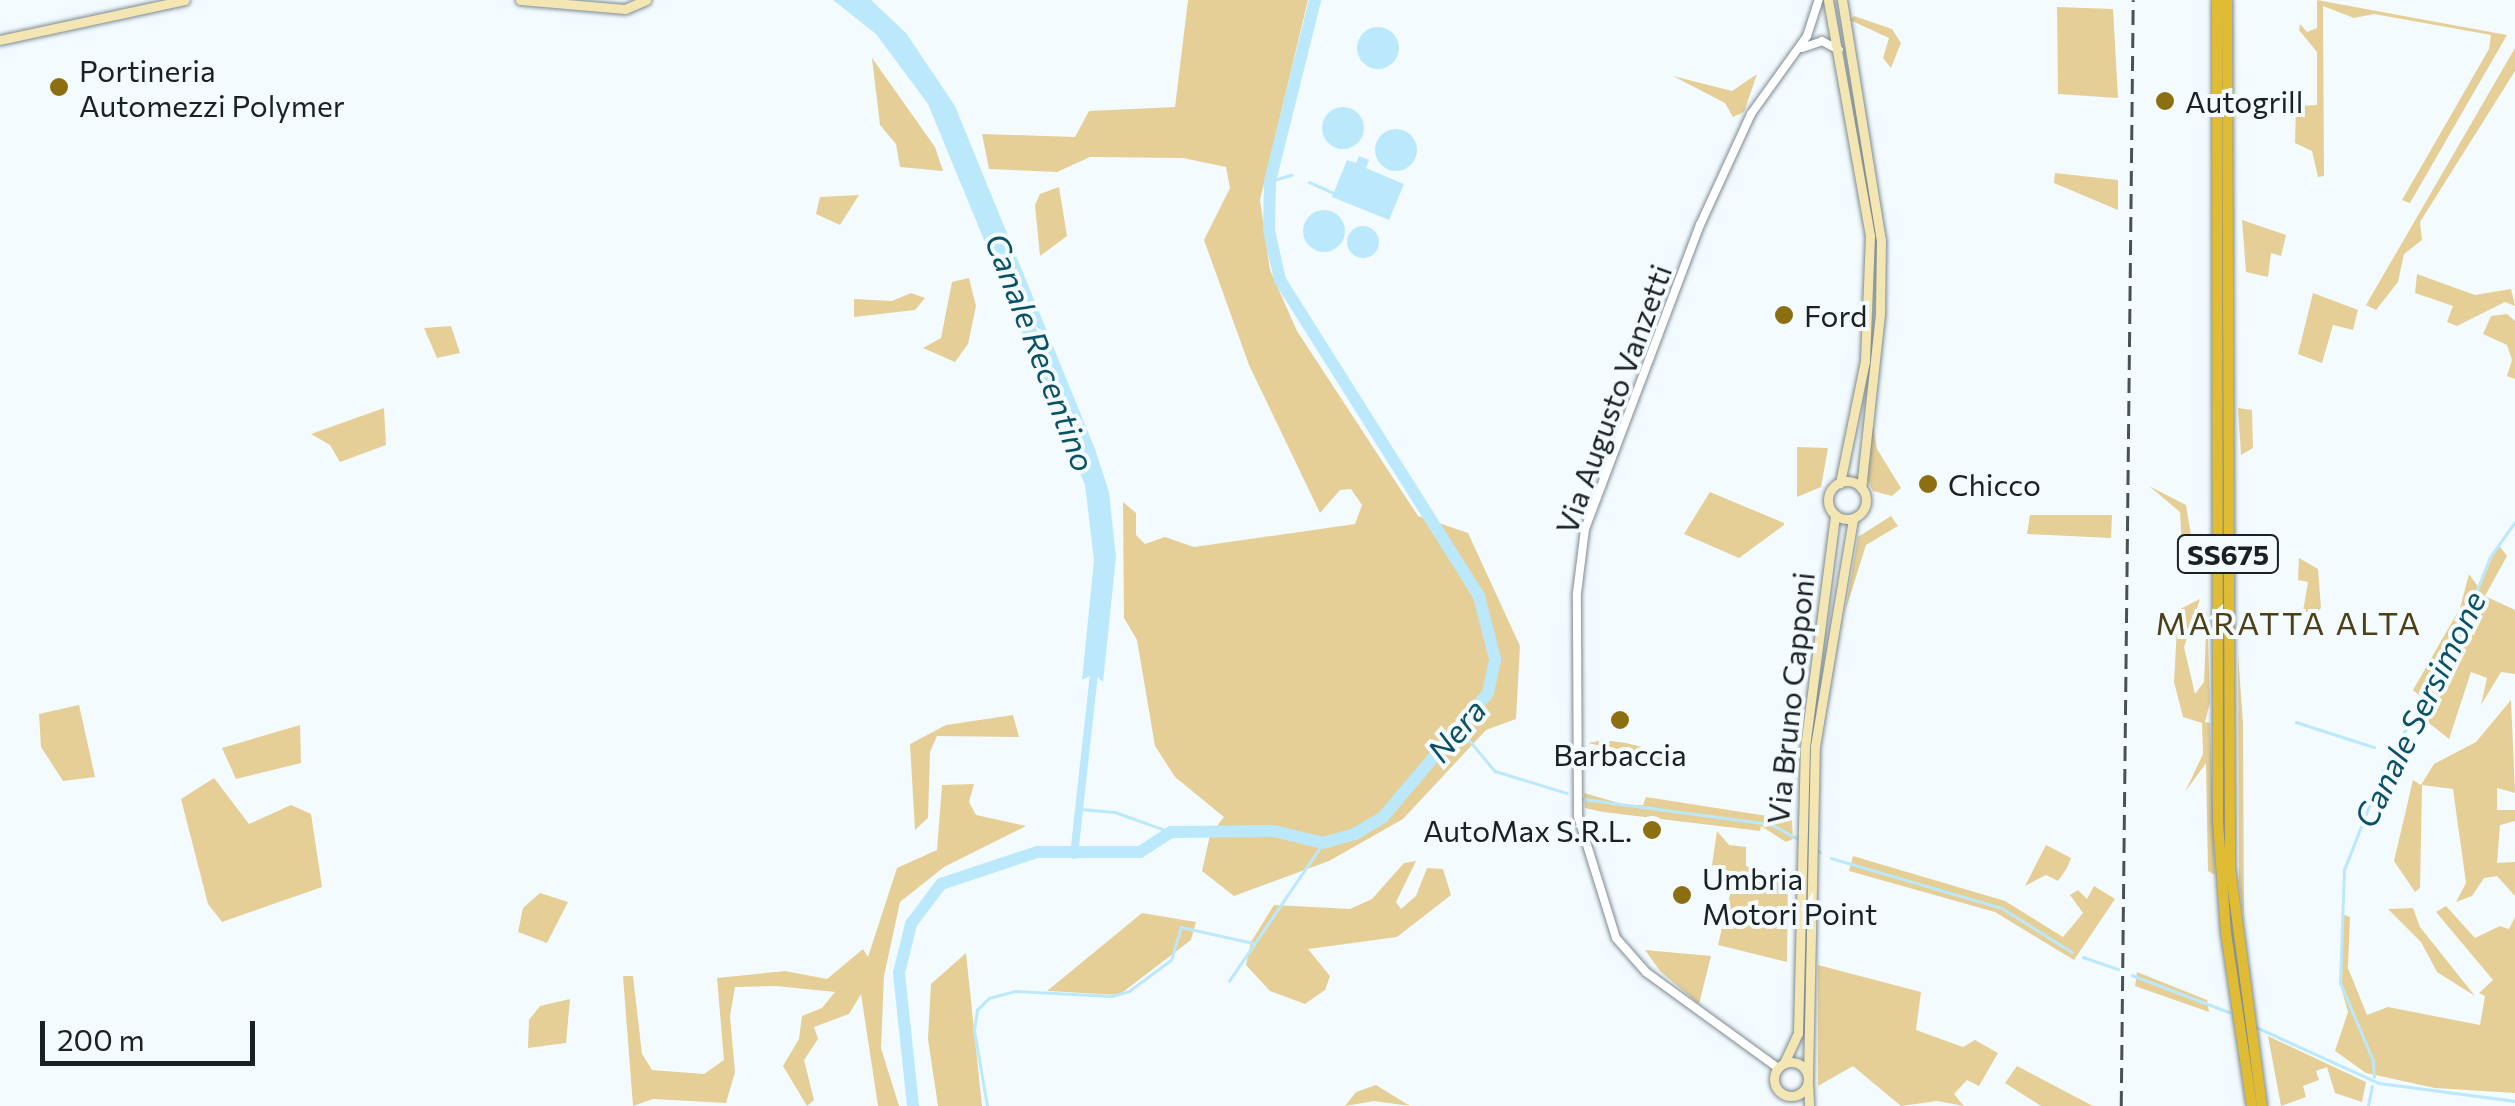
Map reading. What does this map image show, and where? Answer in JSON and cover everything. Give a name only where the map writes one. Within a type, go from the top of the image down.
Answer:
[{"type":"highway","name":"SS675","points":[[2217,0],[2218,822],[2226,933],[2252,1106]]},
{"type":"highway","name":"SS675","points":[[2227,0],[2230,867],[2262,1106]]},
{"type":"main road","points":[[520,0],[625,8],[646,0]]},
{"type":"main road","name":"Via Bruno Capponi","points":[[1778,1090],[1781,1066],[1798,1033],[1805,746],[1836,515],[1829,497],[1840,483],[1862,378],[1871,295],[1870,236],[1840,50],[1828,0]]},
{"type":"main road","name":"Via Bruno Capponi","points":[[1809,1106],[1815,746],[1853,518],[1864,508],[1861,488],[1880,314],[1881,240],[1842,0]]},
{"type":"main road","points":[[0,40],[178,1]]},
{"type":"main road","points":[[1840,483],[1861,488]]},
{"type":"main road","points":[[1836,515],[1853,518]]},
{"type":"main road","points":[[1778,1090],[1793,1096],[1808,1079],[1799,1064],[1781,1066]]},
{"type":"main road","points":[[1778,1090],[1784,1106]]},
{"type":"street","name":"Via Augusto Vanzetti","points":[[1781,1066],[1646,972],[1616,938],[1578,816],[1577,594],[1585,529],[1700,225],[1751,114],[1798,50],[1819,0]]},
{"type":"street","points":[[1798,50],[1822,41],[1840,50]]},
{"type":"shaded area","points":[[1188,0],[1308,0],[1260,200],[1270,270],[1297,331],[1418,516],[1468,533],[1520,646],[1516,719],[1486,730],[1403,819],[1329,861],[1234,896],[1202,871],[1210,835],[1224,817],[1175,777],[1155,746],[1137,640],[1124,618],[1123,502],[1136,513],[1136,535],[1145,544],[1165,537],[1194,547],[1355,524],[1362,505],[1351,489],[1340,490],[1320,513],[1249,365],[1204,240],[1230,188],[1226,167],[1183,158],[1090,157],[1057,172],[989,169],[982,134],[1075,137],[1089,111],[1175,107]]},
{"type":"shaded area","points":[[2317,0],[2507,35],[2410,203],[2402,200],[2489,49],[2491,35],[2374,14],[2354,18],[2323,6],[2324,176],[2318,177],[2312,151],[2295,143],[2296,106],[2317,105],[2317,52],[2299,30],[2300,24],[2307,32],[2317,28]]},
{"type":"shaded area","points":[[2057,7],[2113,9],[2118,98],[2058,94]]},
{"type":"shaded area","points":[[1854,16],[1892,29],[1901,43],[1891,68],[1883,58],[1889,38],[1850,20]]},
{"type":"shaded area","points":[[2515,48],[2515,71],[2420,222],[2422,240],[2404,254],[2398,282],[2376,310],[2366,305]]},
{"type":"shaded area","points":[[872,58],[935,147],[943,171],[900,167],[896,144],[880,125]]},
{"type":"shaded area","points":[[1757,74],[1744,112],[1733,117],[1725,103],[1673,76],[1732,91]]},
{"type":"shaded area","points":[[2055,173],[2118,180],[2118,210],[2054,183]]},
{"type":"shaded area","points":[[1059,187],[1067,236],[1040,256],[1035,205],[1040,194]]},
{"type":"shaded area","points":[[859,195],[840,225],[816,214],[820,197]]},
{"type":"shaded area","points":[[2242,220],[2286,235],[2281,256],[2271,253],[2268,277],[2246,272]]},
{"type":"shaded area","points":[[2417,274],[2475,295],[2511,289],[2515,306],[2505,302],[2457,326],[2447,322],[2453,306],[2415,293]]},
{"type":"shaded area","points":[[969,278],[976,306],[968,344],[955,362],[923,348],[941,338],[952,282]]},
{"type":"shaded area","points":[[911,293],[925,298],[915,310],[854,317],[854,299],[892,301]]},
{"type":"shaded area","points":[[2313,293],[2358,310],[2353,330],[2333,325],[2322,363],[2298,354]]},
{"type":"shaded area","points":[[2507,314],[2515,321],[2515,379],[2507,376],[2512,360],[2507,345],[2483,334],[2491,316]]},
{"type":"shaded area","points":[[451,326],[460,353],[437,358],[424,328]]},
{"type":"shaded area","points":[[384,408],[386,445],[340,462],[330,445],[311,434]]},
{"type":"shaded area","points":[[2238,408],[2252,410],[2253,448],[2241,455]]},
{"type":"shaded area","points":[[1872,419],[1877,449],[1901,488],[1892,496],[1873,491],[1867,479]]},
{"type":"shaded area","points":[[1797,447],[1828,448],[1821,487],[1797,497]]},
{"type":"shaded area","points":[[2149,486],[2186,505],[2193,547],[2182,547],[2180,512]]},
{"type":"shaded area","points":[[1710,492],[1784,525],[1739,558],[1684,534]]},
{"type":"shaded area","points":[[2030,515],[2112,515],[2111,538],[2027,534]]},
{"type":"shaded area","points":[[1891,516],[1898,526],[1866,545],[1845,612],[1858,537]]},
{"type":"shaded area","points":[[2498,544],[2507,556],[2485,596],[2515,610],[2515,674],[2501,672],[2481,705],[2487,678],[2471,672],[2449,739],[2415,712],[2424,700],[2413,690],[2460,608],[2469,574],[2479,588]]},
{"type":"shaded area","points":[[2299,558],[2318,569],[2321,608],[2315,614],[2303,611],[2308,582],[2298,580]]},
{"type":"shaded area","points":[[2200,599],[2184,647],[2195,694],[2204,682],[2207,607],[2210,702],[2205,722],[2210,723],[2215,875],[2208,871],[2206,763],[2185,792],[2203,754],[2202,723],[2183,717],[2174,682],[2178,610]]},
{"type":"shaded area","points":[[2238,654],[2243,723],[2244,920],[2239,881]]},
{"type":"shaded area","points":[[2511,700],[2515,793],[2497,788],[2497,810],[2515,810],[2515,821],[2500,825],[2497,863],[2515,862],[2515,896],[2497,876],[2484,878],[2472,896],[2456,902],[2466,883],[2453,789],[2422,785],[2420,888],[2415,892],[2394,861],[2413,780],[2421,785],[2434,764],[2476,742]]},
{"type":"shaded area","points":[[79,705],[95,777],[63,781],[41,747],[39,714]]},
{"type":"shaded area","points":[[1013,715],[1019,737],[937,736],[930,752],[928,818],[915,830],[910,744],[946,725]]},
{"type":"shaded area","points":[[300,725],[301,763],[236,779],[222,748]]},
{"type":"shaded area","points":[[1604,740],[1685,758],[1680,765],[1588,743]]},
{"type":"shaded area","points":[[214,778],[249,824],[291,805],[311,814],[322,887],[222,922],[208,904],[181,799]]},
{"type":"shaded area","points":[[974,784],[969,802],[976,815],[1026,826],[944,867],[900,902],[884,976],[881,1048],[899,1106],[878,1106],[861,994],[849,1014],[814,1027],[818,1039],[804,1060],[814,1100],[807,1106],[783,1066],[799,1039],[802,1016],[822,1008],[835,992],[776,986],[735,987],[730,1016],[735,1072],[726,1103],[653,1099],[633,1106],[623,976],[633,976],[642,1054],[652,1070],[704,1074],[724,1060],[717,978],[785,971],[827,979],[863,949],[868,957],[897,868],[937,850],[942,785]]},
{"type":"shaded area","points":[[1584,793],[1626,805],[1643,805],[1646,797],[1792,820],[1793,839],[1786,842],[1761,826],[1760,831],[1603,812],[1585,808]]},
{"type":"shaded area","points":[[1717,831],[1729,845],[1746,847],[1746,866],[1788,880],[1787,962],[1718,945],[1735,873],[1712,865]]},
{"type":"shaded area","points":[[2046,845],[2071,858],[2067,868],[2058,881],[2046,875],[2025,886]]},
{"type":"shaded area","points":[[1853,856],[2005,901],[2063,937],[2083,913],[2070,895],[2078,890],[2087,899],[2094,886],[2115,899],[2074,960],[1995,912],[1849,871]]},
{"type":"shaded area","points":[[1416,861],[1396,902],[1401,909],[1416,896],[1427,868],[1443,869],[1451,895],[1397,937],[1308,949],[1330,976],[1325,990],[1305,1004],[1270,991],[1246,965],[1251,942],[1274,905],[1350,909],[1372,899],[1404,863]]},
{"type":"shaded area","points":[[540,893],[568,902],[547,943],[518,932],[523,908]]},
{"type":"shaded area","points":[[2446,906],[2475,938],[2500,926],[2509,929],[2515,917],[2515,1093],[2435,1088],[2366,1073],[2335,1051],[2348,1012],[2341,987],[2342,914],[2350,917],[2348,968],[2367,1015],[2388,1007],[2480,1025],[2485,996],[2479,993],[2493,980],[2436,912]]},
{"type":"shaded area","points":[[2413,908],[2420,927],[2475,996],[2437,972],[2421,942],[2388,909]]},
{"type":"shaded area","points":[[1142,913],[1196,922],[1191,940],[1119,995],[1047,991]]},
{"type":"shaded area","points":[[1645,950],[1711,956],[1699,1004],[1660,971]]},
{"type":"shaded area","points":[[966,953],[982,1106],[938,1106],[928,1039],[931,984]]},
{"type":"shaded area","points":[[1818,965],[1921,992],[1916,1030],[1963,1047],[1975,1040],[1998,1053],[1979,1086],[1967,1080],[1954,1094],[1964,1106],[1937,1101],[1901,1106],[1853,1066],[1818,1086]]},
{"type":"shaded area","points":[[2137,972],[2207,1000],[2209,1012],[2135,986]]},
{"type":"shaded area","points":[[570,999],[566,1043],[528,1048],[529,1020],[540,1006]]},
{"type":"shaded area","points":[[2268,1036],[2366,1082],[2362,1102],[2335,1093],[2327,1067],[2316,1071],[2319,1080],[2303,1086],[2306,1097],[2281,1106]]},
{"type":"shaded area","points":[[2017,1066],[2093,1106],[2041,1106],[2005,1083]]},
{"type":"shaded area","points":[[1376,1085],[1410,1106],[1374,1101],[1345,1106],[1356,1092]]},
{"type":"water","points":[[833,0],[871,0],[906,33],[955,106],[1095,449],[1109,492],[1116,557],[1103,682],[1094,674],[1082,680],[1094,560],[1085,485],[928,104],[876,34]]},
{"type":"water","points":[[1378,27],[1393,33],[1399,48],[1393,63],[1378,69],[1363,63],[1357,48],[1363,33]]},
{"type":"water","points":[[1343,107],[1358,113],[1364,128],[1358,143],[1343,149],[1328,143],[1322,128],[1328,113]]},
{"type":"water","points":[[1396,129],[1411,135],[1417,150],[1411,165],[1396,171],[1381,165],[1375,150],[1381,135]]},
{"type":"water","points":[[1359,156],[1369,160],[1366,168],[1404,184],[1389,220],[1332,197],[1347,160],[1356,163]]},
{"type":"water","points":[[1324,210],[1339,216],[1345,231],[1339,246],[1324,252],[1309,246],[1303,231],[1309,216]]},
{"type":"water","points":[[1363,226],[1374,231],[1379,242],[1374,253],[1363,258],[1352,253],[1347,242],[1352,231]]},
{"type":"waterway","name":"Nera","points":[[913,1106],[899,973],[911,924],[941,884],[1037,852],[1140,852],[1171,832],[1274,831],[1323,843],[1355,834],[1383,817],[1488,693],[1495,659],[1479,596],[1280,280],[1269,230],[1270,181],[1315,0]]},
{"type":"waterway","points":[[1270,181],[1291,175]]},
{"type":"waterway","points":[[1309,182],[1334,193]]},
{"type":"waterway","name":"Canale Sersimone","points":[[2374,1077],[2373,1061],[2340,983],[2344,870],[2386,763],[2454,648],[2490,557],[2515,522]]},
{"type":"waterway","name":"Canale Recentino","points":[[1074,855],[1095,666]]},
{"type":"waterway","points":[[2296,722],[2374,747]]},
{"type":"waterway","points":[[1459,728],[1495,771],[1567,793]]},
{"type":"waterway","points":[[1583,799],[1771,824],[1796,838]]},
{"type":"waterway","name":"Canale Recentino","points":[[1080,809],[1115,812],[1171,832]]},
{"type":"waterway","points":[[1229,981],[1323,843]]},
{"type":"waterway","points":[[1831,858],[2002,908],[2072,952]]},
{"type":"waterway","points":[[987,1106],[974,1031],[977,1010],[989,998],[1015,991],[1112,996],[1129,991],[1171,960],[1181,927],[1253,943]]},
{"type":"waterway","points":[[2083,957],[2118,969]]},
{"type":"waterway","points":[[2132,975],[2229,1012]]},
{"type":"waterway","points":[[2256,1027],[2379,1083],[2515,1101]]},
{"type":"waterway","name":"Canale Sersimone","points":[[2368,1106],[2372,1086]]},
{"type":"railway","points":[[2121,1106],[2133,0]]},
{"type":"place","name":"Portineria Automezzi Polymer","points":[[59,87]]},
{"type":"place","name":"Autogrill","points":[[2165,101]]},
{"type":"place","name":"Ford","points":[[1784,315]]},
{"type":"place","name":"Chicco","points":[[1928,484]]},
{"type":"place","name":"Barbaccia","points":[[1620,720]]},
{"type":"place","name":"AutoMax S.R.L.","points":[[1652,830]]},
{"type":"place","name":"Umbria Motori Point","points":[[1682,895]]},
{"type":"district","name":"MARATTA ALTA","points":[[2289,622]]}]
